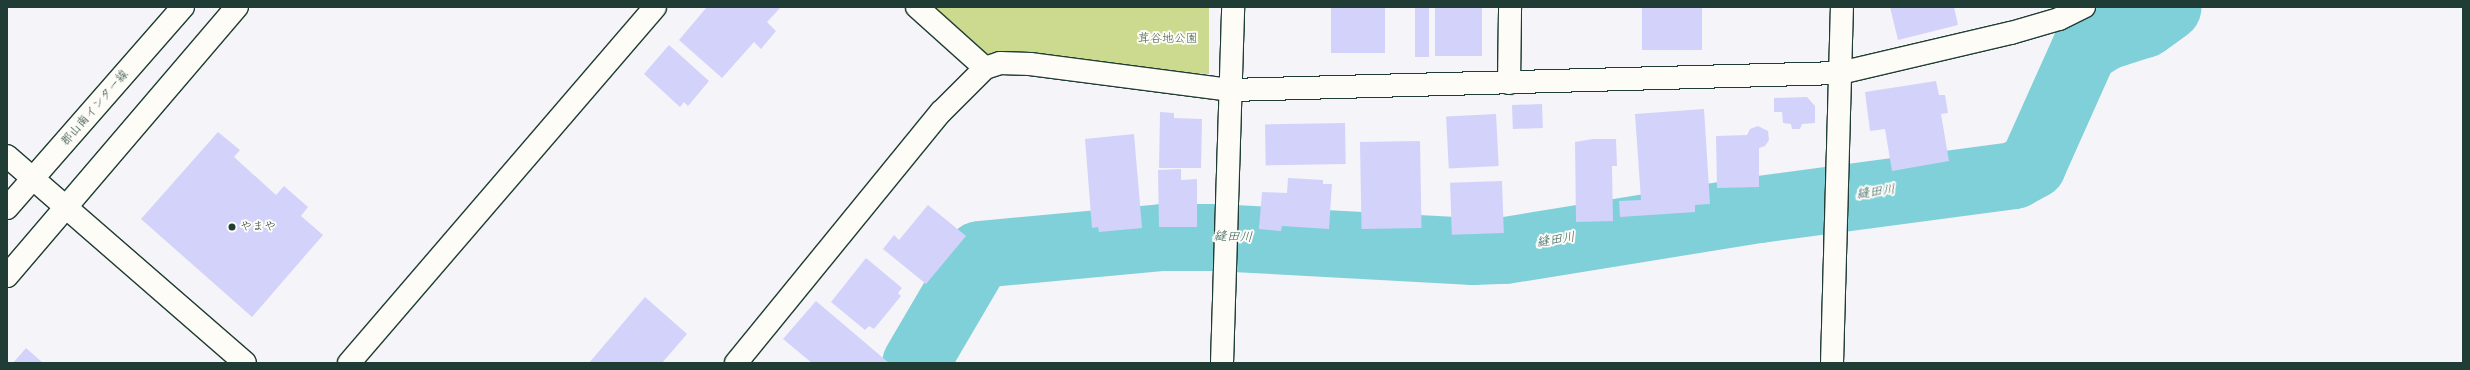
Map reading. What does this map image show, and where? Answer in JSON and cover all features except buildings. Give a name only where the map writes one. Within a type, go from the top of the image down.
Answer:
[{"type":"street","name":"郡山南インター線","points":[[7,208],[183,7]]},
{"type":"street","points":[[7,276],[237,7]]},
{"type":"street","points":[[349,363],[655,7]]},
{"type":"street","points":[[917,7],[986,68]]},
{"type":"street","points":[[1222,363],[1233,7]]},
{"type":"street","points":[[1509,83],[1510,7]]},
{"type":"street","points":[[1832,363],[1842,7]]},
{"type":"street","points":[[736,363],[941,112],[986,68],[1000,63],[1030,64],[1231,90],[1840,73],[2011,33],[2059,20],[2084,7]]},
{"type":"street","points":[[7,156],[245,363]]},
{"type":"green space","name":"茸谷地公園","points":[[926,7],[1209,7],[1209,74],[987,62]]},
{"type":"waterway","name":"縫田川","points":[[915,363],[979,254],[1162,237],[1215,237],[1473,251],[1505,250],[1759,209],[2014,175],[2032,165],[2084,49],[2106,36],[2144,24],[2167,7]]},
{"type":"place","name":"やまや","points":[[232,227]]}]
